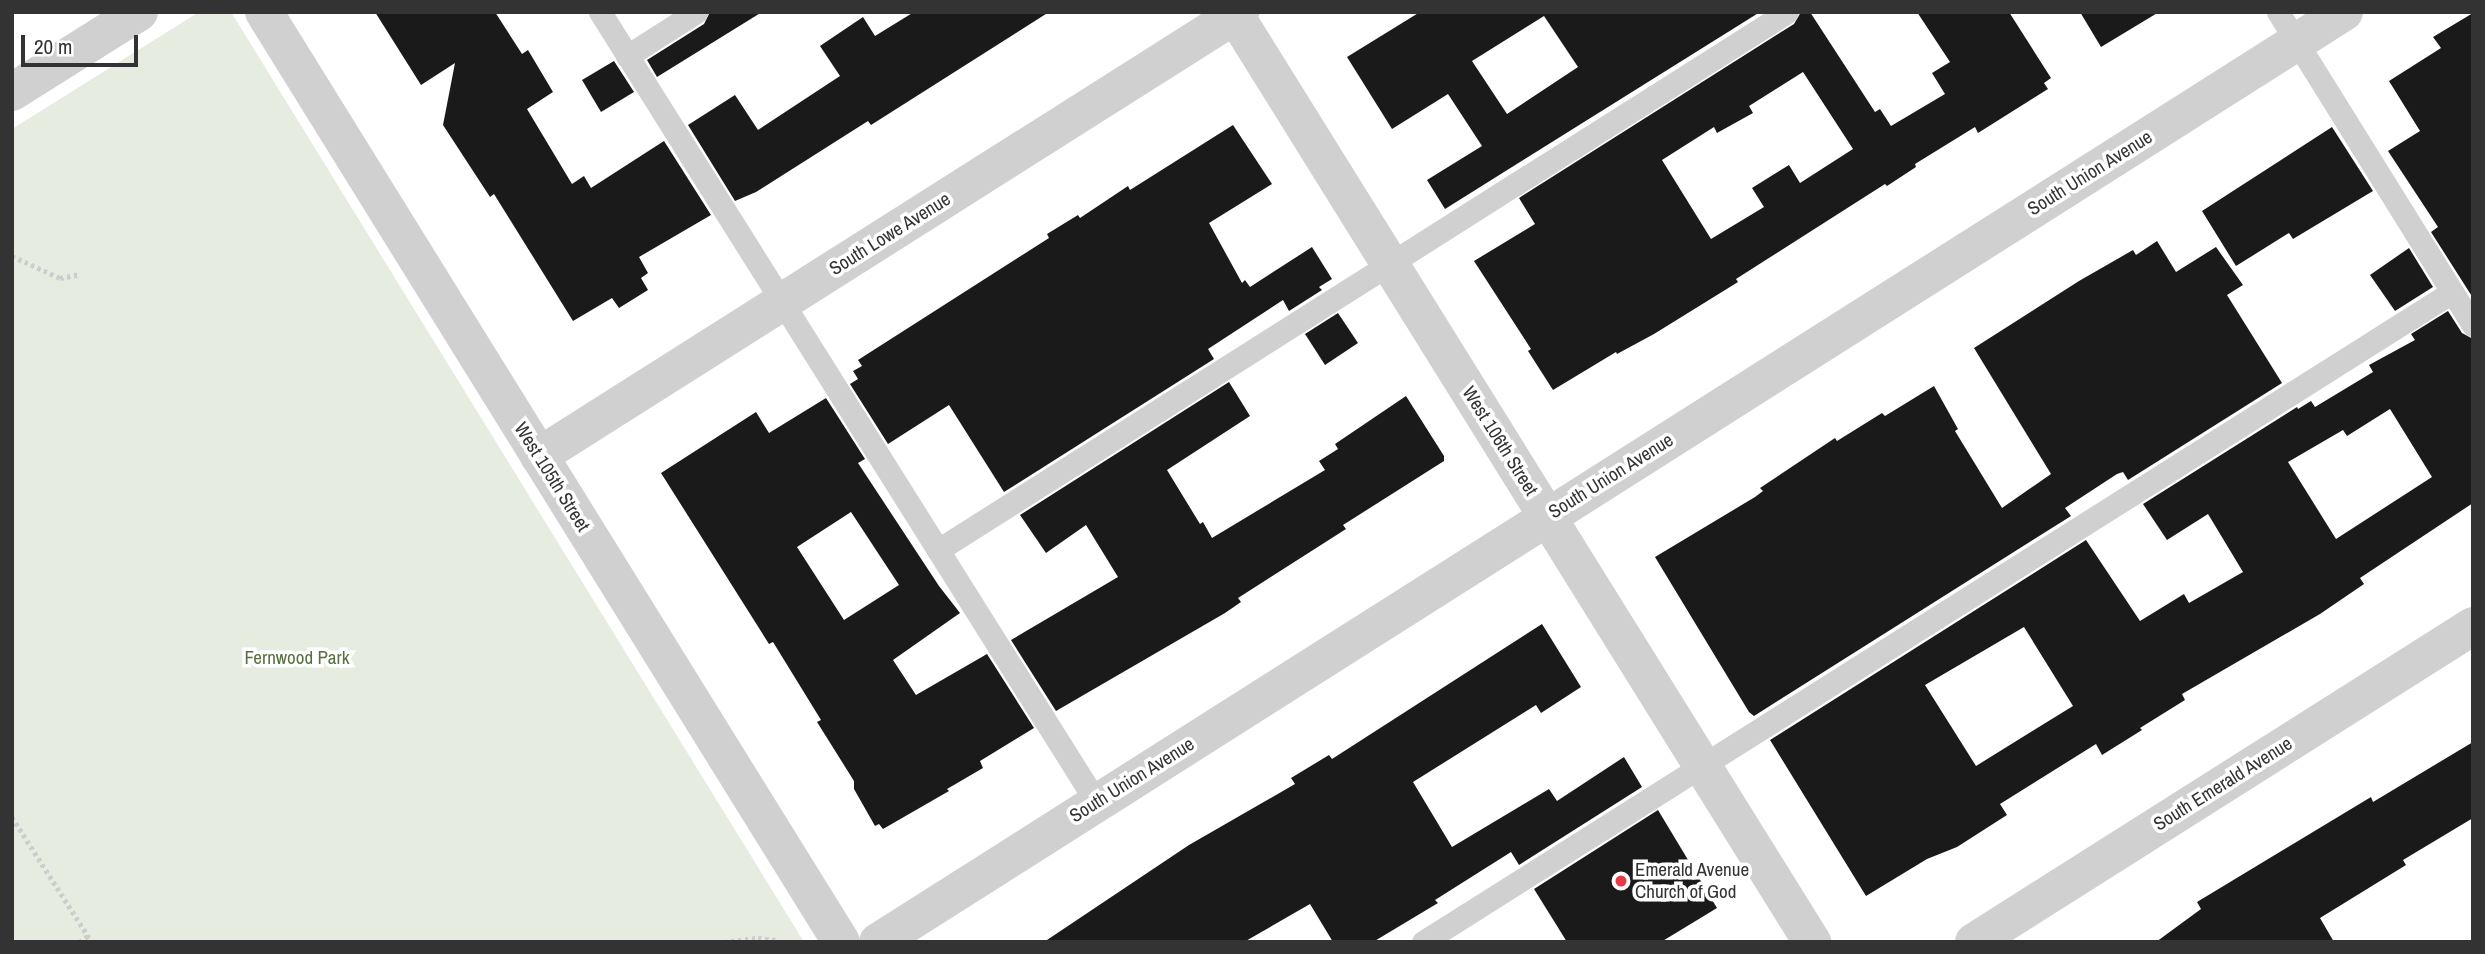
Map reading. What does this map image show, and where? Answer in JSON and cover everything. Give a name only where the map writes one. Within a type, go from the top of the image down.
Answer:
[{"type":"street","points":[[12,92],[139,12]]},
{"type":"street","name":"West 105th Street","points":[[264,12],[841,942]]},
{"type":"street","name":"South Union Avenue","points":[[878,942],[1547,517],[2287,27],[2344,12]]},
{"type":"street","name":"South Lowe Avenue","points":[[539,456],[1236,13]]},
{"type":"street","name":"West 106th Street","points":[[1236,13],[1812,942]]},
{"type":"street","name":"South Emerald Avenue","points":[[1974,942],[2473,626]]},
{"type":"lane","points":[[600,12],[1097,803]]},
{"type":"lane","points":[[627,56],[696,12]]},
{"type":"lane","points":[[938,550],[1787,12]]},
{"type":"lane","points":[[2287,27],[2473,326]]},
{"type":"lane","points":[[1423,942],[2452,292]]},
{"type":"path","points":[[12,256],[60,278],[80,274]]},
{"type":"path","points":[[12,817],[92,942]]},
{"type":"path","points":[[79,942],[88,936]]},
{"type":"path","points":[[724,942],[758,937],[777,940]]},
{"type":"green space","name":"Fernwood Park","points":[[199,12],[231,12],[804,942],[12,942],[12,129]]},
{"type":"building","points":[[375,12],[495,12],[522,54],[528,50],[553,92],[527,109],[572,184],[584,176],[591,188],[664,141],[711,215],[639,257],[648,273],[641,278],[648,290],[619,308],[612,298],[573,321],[494,194],[490,197],[443,125],[455,63],[421,85]]},
{"type":"building","points":[[710,12],[762,12],[657,77],[647,60],[704,24]]},
{"type":"building","points":[[914,12],[1049,12],[871,125],[868,121],[756,192],[735,201],[688,125],[735,95],[758,130],[840,76],[820,46],[863,17],[875,36]]},
{"type":"building","points":[[1420,12],[1760,12],[1445,209],[1427,180],[1482,146],[1448,94],[1392,129],[1347,57]],"holes":[[[1544,16],[1578,67],[1507,114],[1472,61]]]},
{"type":"building","points":[[1801,12],[1810,12],[1875,112],[1880,109],[1891,126],[1945,94],[1932,73],[1950,62],[1917,12],[2009,12],[2051,78],[2044,83],[2048,89],[1978,133],[1975,127],[1915,164],[1916,167],[1887,186],[1885,184],[1736,279],[1738,282],[1654,334],[1617,354],[1616,352],[1553,390],[1528,351],[1531,349],[1474,261],[1535,224],[1519,198],[1794,24]],"holes":[[[1803,72],[1853,149],[1800,183],[1789,165],[1752,188],[1764,207],[1711,239],[1662,160],[1714,127],[1717,133],[1753,113],[1749,106]]]},
{"type":"building","points":[[2080,12],[2159,12],[2101,47]]},
{"type":"building","points":[[2473,13],[2473,298],[2431,232],[2438,227],[2388,151],[2420,131],[2389,81],[2441,48],[2433,37]]},
{"type":"building","points":[[614,61],[634,92],[601,112],[582,80]]},
{"type":"building","points":[[1233,125],[1272,184],[1209,223],[1242,283],[1245,280],[1250,287],[1312,247],[1332,279],[1319,287],[1322,290],[1289,311],[1283,300],[1208,349],[1214,359],[1004,492],[949,405],[888,444],[850,384],[858,379],[853,371],[862,366],[858,360],[1049,238],[1047,234],[1078,215],[1080,218],[1128,186],[1130,190]]},
{"type":"building","points":[[2332,127],[2373,191],[2293,239],[2289,233],[2236,266],[2202,211]]},
{"type":"building","points":[[2157,241],[2176,272],[2216,247],[2243,285],[2227,295],[2282,383],[2128,480],[2123,472],[2117,474],[2065,508],[2071,516],[1754,716],[1749,712],[1655,557],[1755,497],[1763,491],[1760,488],[1835,438],[1837,441],[1882,413],[1885,416],[1934,386],[1958,429],[1955,431],[2002,508],[2051,474],[1974,348],[2079,281],[2133,250],[2136,255]]},
{"type":"building","points":[[2409,248],[2433,287],[2395,311],[2370,275]]},
{"type":"building","points":[[2448,311],[2462,333],[2473,339],[2473,503],[2360,578],[2364,584],[2320,614],[2182,694],[2185,700],[2140,728],[2142,730],[2102,755],[2096,744],[2000,804],[2007,815],[1957,847],[1927,859],[1866,896],[1770,740],[2086,540],[2140,621],[2184,594],[2189,603],[2243,572],[2208,514],[2167,540],[2143,504],[2297,407],[2298,409],[2311,401],[2315,407],[2373,372],[2369,365],[2415,340],[2411,334]],"holes":[[[2390,409],[2432,477],[2336,539],[2288,462],[2343,430],[2347,436]],[[2024,627],[2073,706],[1976,766],[1925,685]]]},
{"type":"building","points":[[1338,313],[1358,343],[1325,365],[1305,334]]},
{"type":"building","points":[[1229,382],[1250,416],[1167,470],[1200,524],[1203,522],[1212,538],[1325,470],[1319,461],[1338,449],[1335,444],[1406,396],[1444,456],[1444,461],[1343,525],[1346,529],[1238,598],[1241,602],[1225,613],[1056,711],[1011,640],[1118,577],[1086,525],[1046,553],[1020,515]]},
{"type":"building","points":[[826,398],[865,459],[858,463],[939,586],[960,613],[893,660],[916,695],[987,654],[1034,728],[980,761],[983,768],[947,789],[949,791],[883,829],[879,824],[875,826],[854,789],[854,781],[817,722],[821,720],[773,642],[769,644],[661,473],[756,412],[769,433]],"holes":[[[851,512],[899,585],[844,620],[797,547]]]},
{"type":"building","points":[[1542,624],[1581,687],[1541,713],[1536,705],[1413,782],[1452,847],[1549,789],[1557,801],[1624,757],[1642,787],[1519,865],[1511,852],[1435,900],[1438,903],[1373,942],[1333,942],[1310,904],[1244,942],[1044,942],[1189,845],[1295,784],[1291,778],[1329,755],[1332,759]]},
{"type":"building","points":[[2473,742],[2473,818],[2403,860],[2406,865],[2320,918],[2334,942],[2156,942],[2201,909],[2197,902],[2371,797],[2373,802]]},
{"type":"building","name":"Emerald Avenue Church of God","points":[[1658,810],[1717,908],[1661,942],[1567,942],[1534,889]]},
{"type":"place","name":"Emerald Avenue Church of God","points":[[1621,881]]}]
